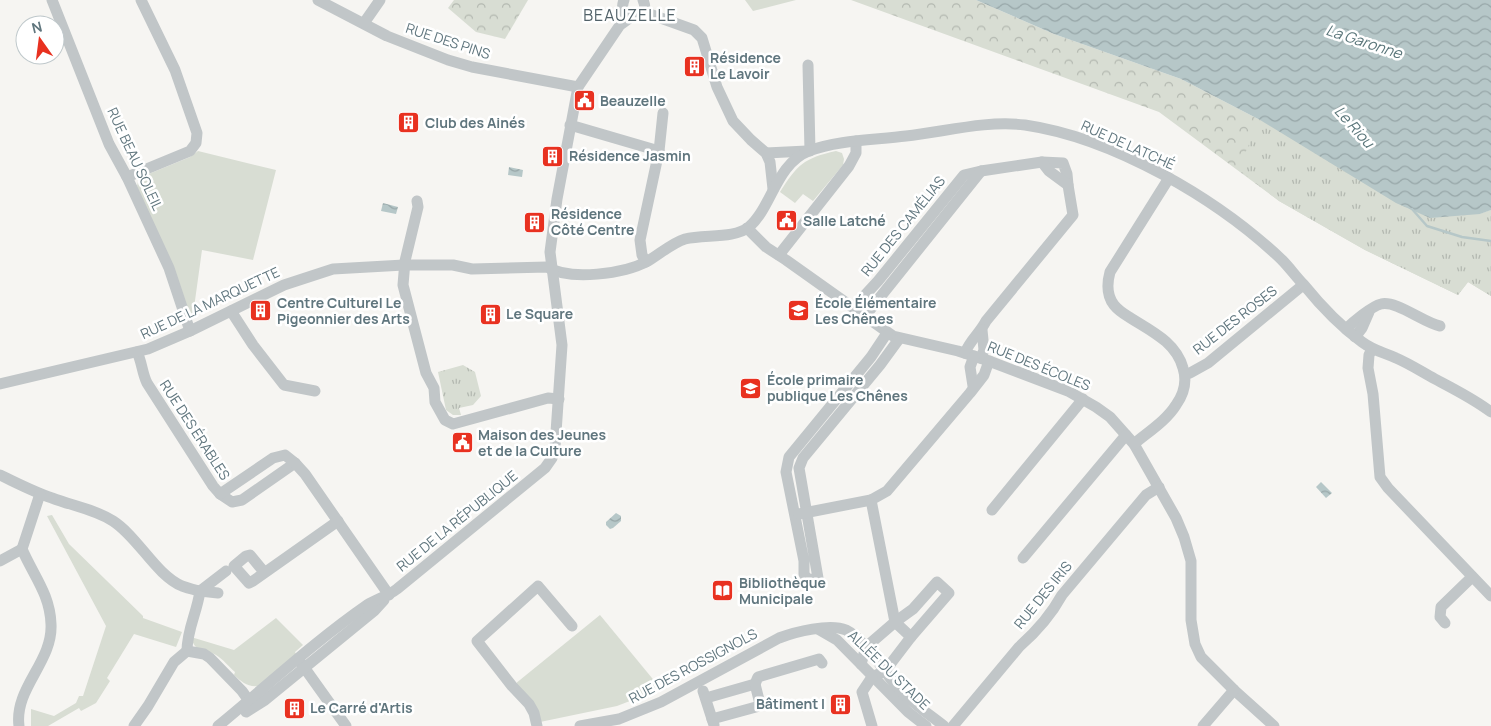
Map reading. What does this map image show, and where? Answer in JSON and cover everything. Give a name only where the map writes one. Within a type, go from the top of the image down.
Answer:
[{"type":"street","name":"RUE BEAU SOLEIL","points":[[52,0],[109,144],[127,177],[170,268],[190,331]]},
{"type":"street","points":[[127,177],[190,151],[196,143],[197,133],[176,70],[140,0]]},
{"type":"street","name":"RUE DES PINS","points":[[318,0],[387,36],[472,67],[578,87]]},
{"type":"street","points":[[364,23],[380,0]]},
{"type":"street","points":[[624,0],[622,10],[631,18]]},
{"type":"street","points":[[578,87],[620,25],[631,18],[638,17],[644,6],[694,30],[702,38],[717,87],[734,120],[751,140],[766,153],[770,162],[774,189]]},
{"type":"street","points":[[766,153],[810,151],[808,65]]},
{"type":"street","name":"RUE DE LA RÉPUBLIQUE","points":[[218,726],[249,701],[265,700],[302,663],[369,604],[389,595],[480,523],[545,468],[552,458],[555,447],[562,345],[550,252],[551,232],[578,87]]},
{"type":"street","points":[[646,262],[642,255],[640,240],[659,152],[663,113]]},
{"type":"street","name":"RUE DE LATCHÉ","points":[[747,228],[759,213],[784,171],[794,160],[810,151],[856,141],[1002,123],[1044,129],[1086,140],[1169,178],[1222,211],[1281,259],[1334,319],[1355,337],[1377,351],[1405,362],[1490,407]]},
{"type":"street","points":[[570,125],[659,152]]},
{"type":"street","points":[[779,254],[849,166],[856,153],[856,141]]},
{"type":"street","name":"RUE DES CAMÉLIAS","points":[[854,308],[964,175],[1042,162],[1049,171],[1068,185],[1073,215],[986,321],[982,330],[972,339],[984,375],[887,491],[870,500]]},
{"type":"street","name":"RUE DES CAMÉLIAS","points":[[864,316],[981,171]]},
{"type":"street","points":[[1023,558],[1130,439],[1167,416],[1176,406],[1184,385],[1185,374],[1181,361],[1170,344],[1121,312],[1114,305],[1107,282],[1110,272],[1169,178]]},
{"type":"street","points":[[417,201],[418,207],[404,265],[403,285],[426,373],[434,388],[435,402],[445,420],[453,424],[548,398],[559,399]]},
{"type":"street","points":[[552,270],[556,273],[568,274],[611,273],[646,262],[682,240],[701,236],[734,234],[747,228]]},
{"type":"street","name":"RUE DES ÉCOLES","points":[[747,228],[766,247],[779,254],[887,333],[899,339],[977,357],[1068,391],[1110,417],[1130,439],[1159,487],[1184,537],[1191,561],[1190,613],[1195,644],[1201,656],[1234,690],[1274,726]]},
{"type":"street","name":"RUE DE LA MARQUETTE","points":[[0,384],[138,352],[190,331],[284,285],[316,273],[346,267],[404,265],[453,265],[472,269],[547,267],[552,270]]},
{"type":"street","name":"RUE DES ROSES","points":[[1185,374],[1208,363],[1303,285]]},
{"type":"street","points":[[1346,329],[1380,304],[1391,304],[1430,324],[1440,326]]},
{"type":"street","points":[[231,311],[253,345],[284,386],[315,391]]},
{"type":"street","points":[[1355,337],[1362,328],[1369,312]]},
{"type":"street","points":[[974,386],[970,367],[984,350],[982,330]]},
{"type":"street","points":[[841,402],[887,333]]},
{"type":"street","points":[[800,514],[804,574],[808,580],[818,578],[800,514],[786,472],[789,457],[880,364],[899,339]]},
{"type":"street","points":[[1377,351],[1369,355],[1368,368],[1378,467],[1383,483],[1491,596]]},
{"type":"street","name":"RUE DES ÉRABLES","points":[[138,352],[147,383],[220,494],[232,502],[242,500],[296,463],[285,455],[273,458],[220,494]]},
{"type":"street","points":[[992,510],[1083,399]]},
{"type":"street","points":[[296,463],[389,595]]},
{"type":"street","points":[[0,475],[40,494],[87,508],[112,520],[181,586],[218,593]]},
{"type":"street","name":"RUE DES IRIS","points":[[953,726],[1019,647],[1031,637],[1053,610],[1062,595],[1146,495],[1159,487]]},
{"type":"street","points":[[0,562],[22,549],[40,494]]},
{"type":"street","points":[[800,514],[870,500],[895,622],[911,637]]},
{"type":"street","points":[[264,572],[338,521]]},
{"type":"street","points":[[19,726],[19,709],[23,694],[47,650],[51,624],[45,591],[22,549]]},
{"type":"street","points":[[187,652],[188,634],[200,591],[226,571]]},
{"type":"street","points":[[1445,623],[1440,617],[1441,607],[1472,577]]},
{"type":"street","points":[[861,664],[866,647],[913,609],[937,582],[949,593],[885,671],[872,677],[862,692],[872,726]]},
{"type":"street","points":[[537,726],[534,713],[529,704],[512,686],[477,641],[538,586],[572,626]]},
{"type":"street","name":"ALLÉE DU STADE","points":[[818,629],[837,628],[847,630],[866,647],[898,688],[944,726]]},
{"type":"street","name":"ALLÉE DU STADE","points":[[818,629],[837,640],[908,712],[926,726]]},
{"type":"street","name":"RUE DES ROSSIGNOLS","points":[[580,726],[633,714],[661,702],[779,638],[798,631],[818,629]]},
{"type":"street","points":[[134,726],[174,662],[187,652],[204,654],[210,658],[242,691],[249,701]]},
{"type":"street","points":[[698,682],[706,698],[713,723],[760,704],[755,684],[758,677],[819,659],[822,663]]},
{"type":"street","points":[[302,663],[346,726]]},
{"type":"street","points":[[706,698],[755,684]]},
{"type":"street","points":[[1203,726],[1234,690]]},
{"type":"street","name":"RUE DE LA RÉPUBLIQUE","points":[[230,726],[249,701]]},
{"type":"green space","points":[[454,0],[528,0],[505,39],[476,32],[448,8]]},
{"type":"green space","points":[[745,0],[796,0],[753,11]]},
{"type":"green space","points":[[851,0],[976,0],[1054,34],[1181,79],[1260,120],[1480,214],[1491,210],[1491,296],[1468,282],[1458,295],[1365,250],[1279,201],[1159,112]]},
{"type":"green space","points":[[1260,120],[1396,203],[1430,218],[1480,214],[1491,210],[1491,296],[1468,282],[1458,295],[1365,250],[1279,201],[1238,169]]},
{"type":"green space","points":[[198,151],[276,170],[253,260],[202,250],[193,315],[190,314],[137,186],[139,178],[190,157]]},
{"type":"green space","points":[[836,151],[842,153],[843,165],[813,201],[803,194],[795,203],[780,192],[791,175],[802,164],[816,157]]},
{"type":"green space","points":[[463,365],[475,372],[481,396],[473,405],[459,408],[461,415],[453,415],[446,410],[438,372]]},
{"type":"green space","points":[[52,515],[69,544],[143,618],[182,632],[176,647],[134,634],[107,678],[110,681],[96,703],[81,711],[79,708],[48,726],[31,726],[31,709],[54,716],[76,703],[79,696],[83,696],[106,626],[47,516]]},
{"type":"green space","points":[[600,615],[661,689],[617,706],[540,722],[515,684]]},
{"type":"green space","points":[[276,618],[303,645],[295,652],[296,654],[258,686],[251,686],[242,682],[234,675],[235,672],[219,657],[195,646],[191,637],[234,650]]},
{"type":"water","name":"La Garonne","points":[[976,0],[1491,0],[1491,210],[1480,214],[1430,218],[1396,203],[1260,120],[1181,79],[1054,34]]},
{"type":"water","points":[[509,167],[523,170],[522,177],[508,175]]},
{"type":"water","points":[[383,203],[398,207],[396,214],[381,211]]},
{"type":"water","points":[[1321,482],[1332,493],[1326,498],[1316,487]]},
{"type":"water","points":[[616,513],[621,516],[621,521],[610,529],[606,522]]},
{"type":"waterway","name":"Le Riou","points":[[1412,209],[1427,226],[1462,237],[1491,241]]},
{"type":"place","name":"Résidence Le Lavoir","points":[[694,66]]},
{"type":"place","name":"Beauzelle","points":[[584,101]]},
{"type":"place","name":"Club des Ainés","points":[[409,123]]},
{"type":"place","name":"Résidence Jasmin","points":[[553,156]]},
{"type":"place","name":"Salle Latché","points":[[787,221]]},
{"type":"place","name":"Résidence Côté Centre","points":[[535,222]]},
{"type":"place","name":"Centre Culturel Le Pigeonnier des Arts","points":[[261,311]]},
{"type":"place","name":"École Élémentaire Les Chênes","points":[[799,311]]},
{"type":"place","name":"Le Square","points":[[490,314]]},
{"type":"place","name":"École primaire publique Les Chênes","points":[[751,388]]},
{"type":"place","name":"Maison des Jeunes et de la Culture","points":[[462,443]]},
{"type":"place","name":"Bibliothèque Municipale","points":[[723,591]]},
{"type":"place","name":"Bâtiment I","points":[[841,704]]},
{"type":"place","name":"Le Carré d'Artis","points":[[294,708]]},
{"type":"district","name":"BEAUZELLE","points":[[630,15]]}]
